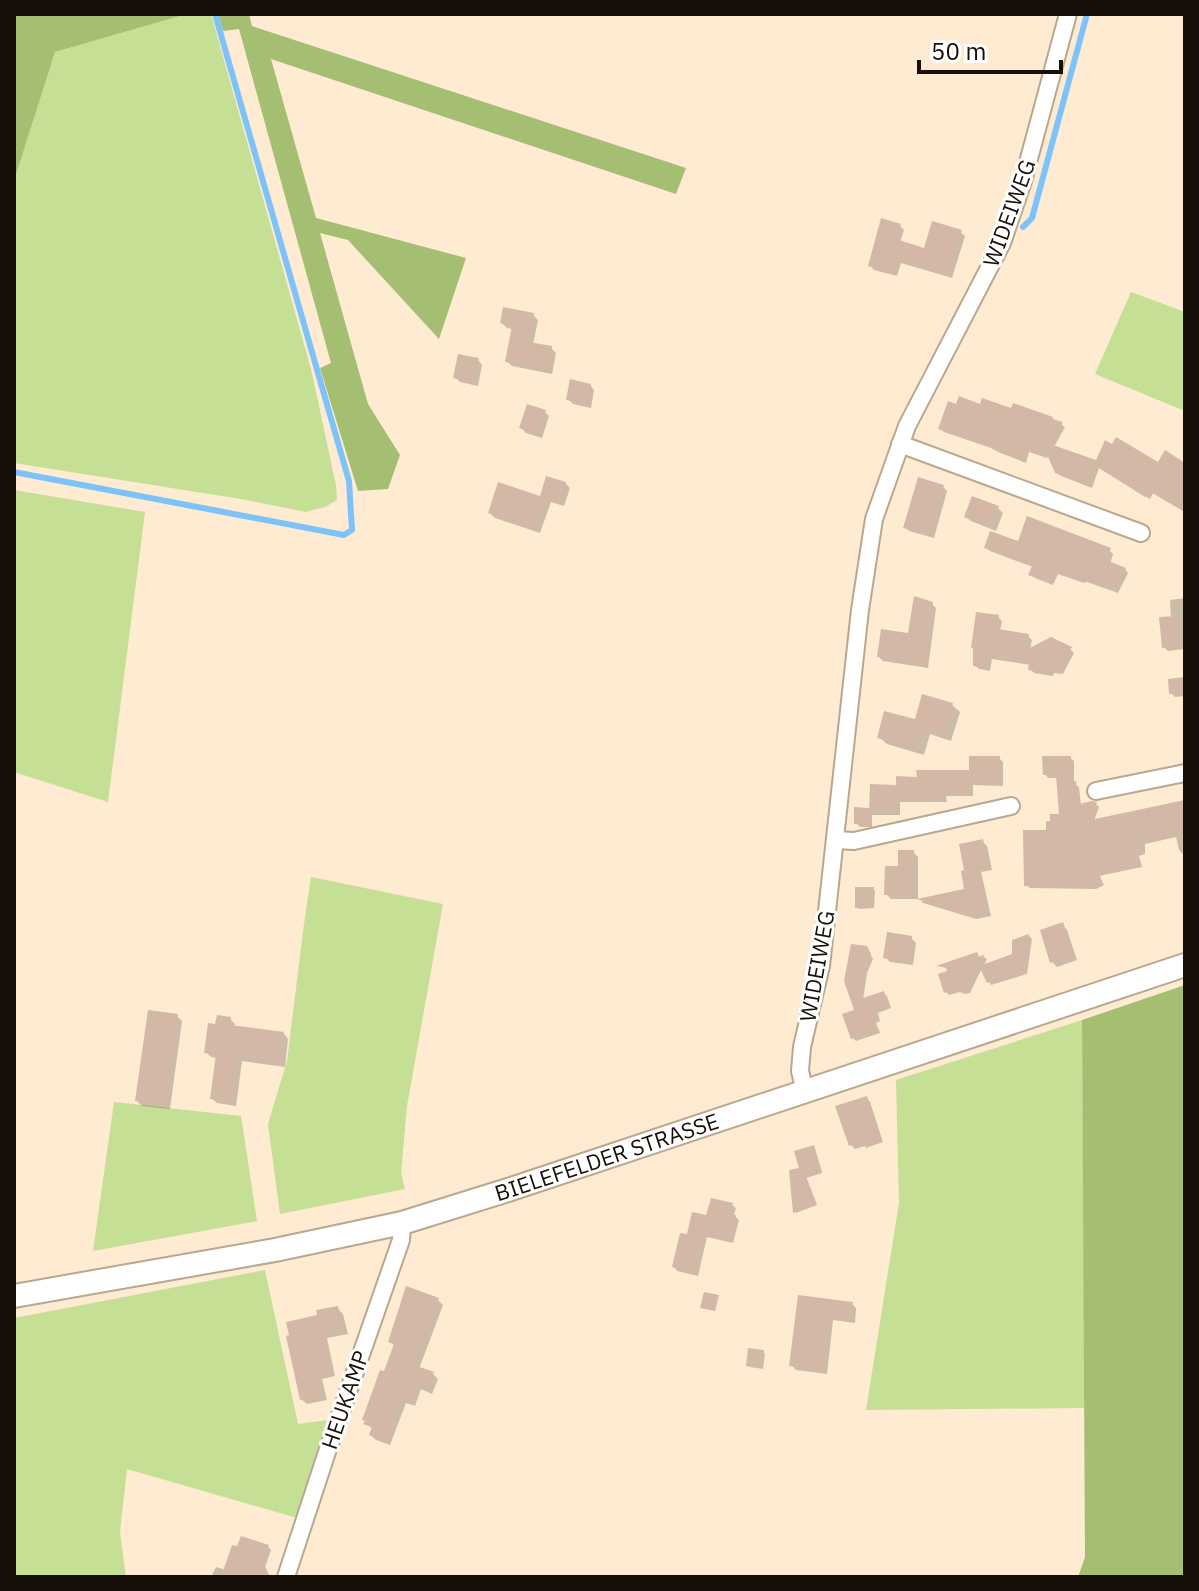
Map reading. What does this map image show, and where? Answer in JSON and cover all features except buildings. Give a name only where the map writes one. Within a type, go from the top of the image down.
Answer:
[{"type":"main road","name":"BIELEFELDER STRASSE","points":[[14,1296],[275,1250],[402,1223],[1185,965]]},
{"type":"street","name":"WIDEIWEG","points":[[805,1092],[800,1071],[802,1047],[821,966],[860,610],[874,519],[907,426],[1002,243],[1023,181],[1068,14]]},
{"type":"street","points":[[900,444],[1141,533]]},
{"type":"street","points":[[1096,791],[1185,773]]},
{"type":"street","points":[[835,840],[854,841],[1011,806]]},
{"type":"street","name":"HEUKAMP","points":[[286,1577],[401,1240],[402,1223]]},
{"type":"green space","points":[[14,14],[187,14],[55,52],[14,181]]},
{"type":"green space","points":[[187,14],[211,14],[311,369],[337,500],[306,512],[14,463],[14,181],[55,52]]},
{"type":"green space","points":[[218,14],[249,14],[252,26],[686,168],[676,194],[271,59],[316,218],[466,258],[439,339],[348,240],[320,233],[368,404],[400,455],[388,489],[358,491],[320,368],[331,363],[239,29],[223,31]]},
{"type":"green space","points":[[1131,292],[1185,312],[1185,411],[1095,374]]},
{"type":"green space","points":[[14,490],[145,512],[108,802],[14,772]]},
{"type":"green space","points":[[311,877],[443,904],[407,1106],[401,1173],[405,1189],[280,1214],[268,1124],[287,1061]]},
{"type":"green space","points":[[1185,985],[1185,1577],[1078,1577],[1085,1557],[1082,1020]]},
{"type":"green space","points":[[1082,1020],[1085,1408],[866,1410],[899,1203],[896,1080]]},
{"type":"green space","points":[[114,1102],[241,1116],[257,1221],[93,1251]]},
{"type":"green space","points":[[265,1270],[298,1424],[328,1420],[297,1518],[127,1469],[120,1532],[126,1577],[14,1577],[14,1318]]},
{"type":"waterway","points":[[14,472],[344,535],[352,530],[349,481],[215,14]]},
{"type":"waterway","points":[[1023,227],[1032,218],[1087,14]]}]
